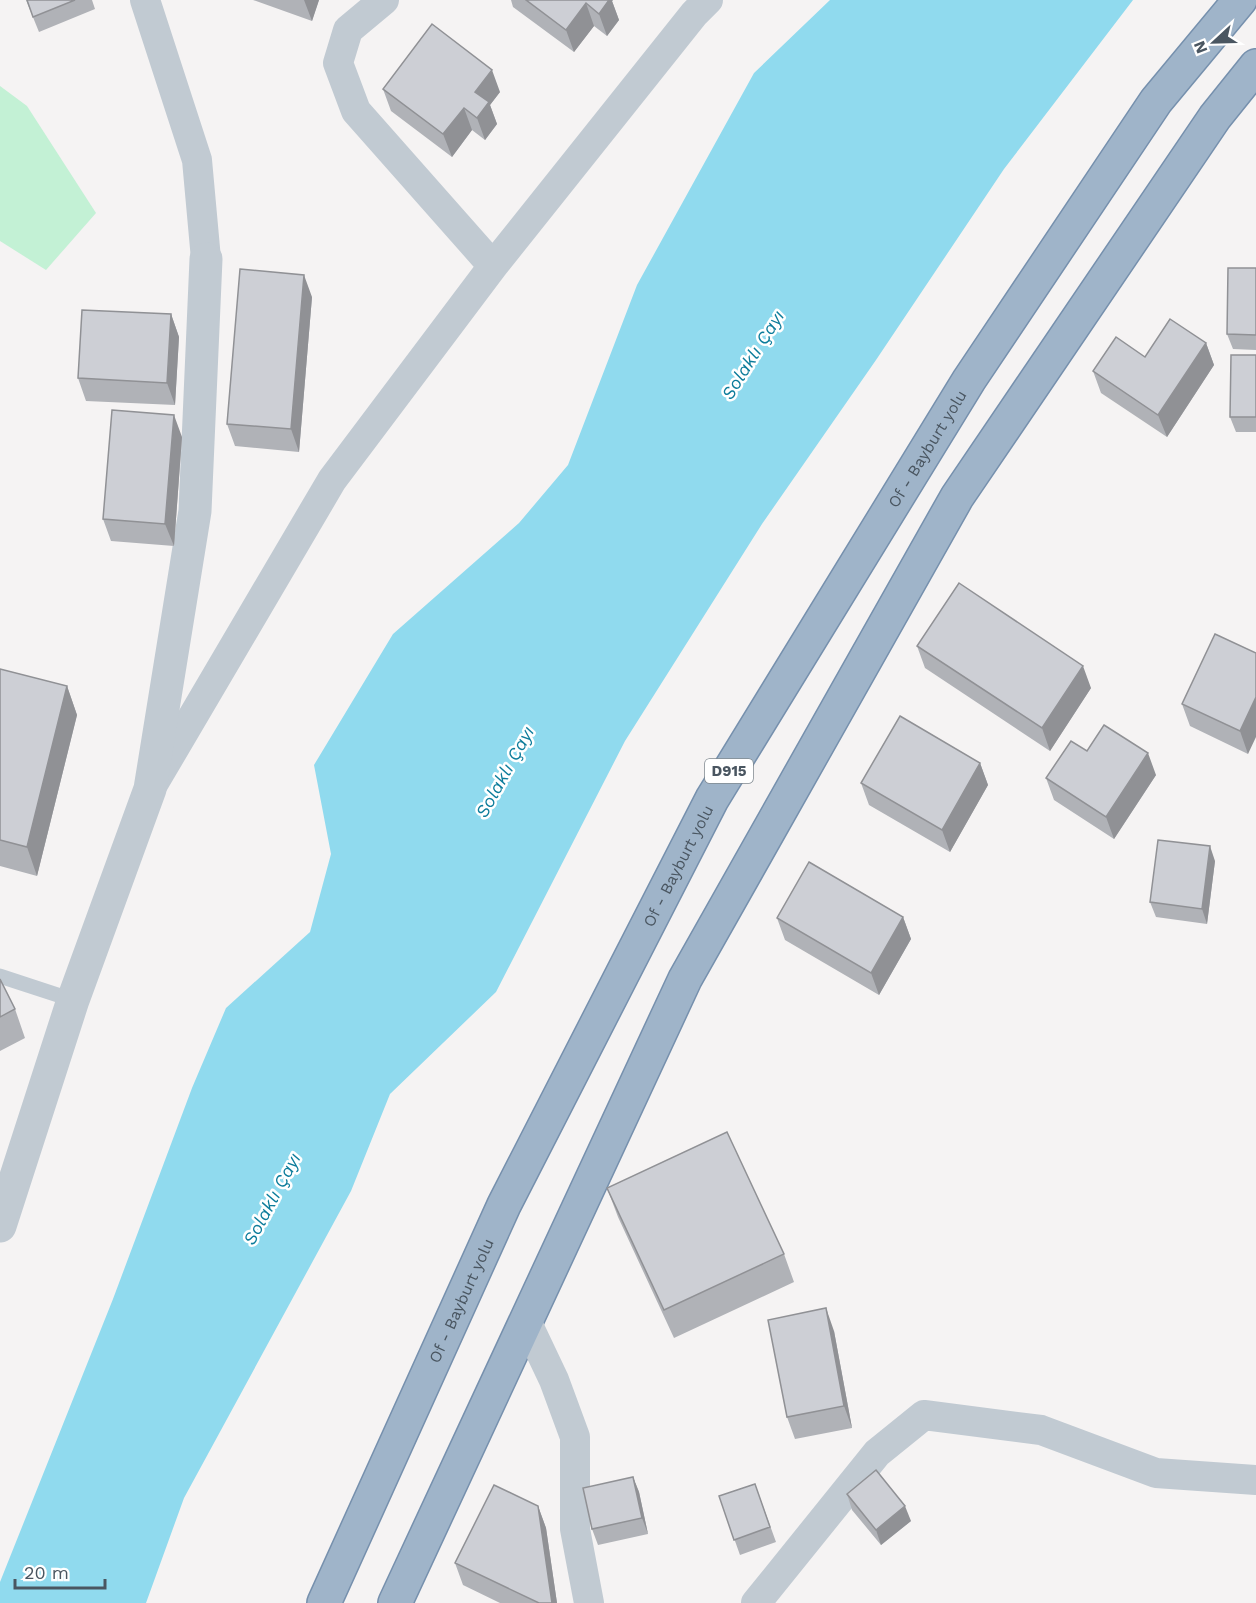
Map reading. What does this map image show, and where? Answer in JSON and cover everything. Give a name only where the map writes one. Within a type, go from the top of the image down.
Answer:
[{"type":"highway","name":"Of - Bayburt yolu","points":[[324,1603],[504,1205],[711,799],[969,380],[1156,101],[1239,0]]},
{"type":"highway","points":[[395,1603],[686,979],[957,497],[1215,117],[1256,66]]},
{"type":"street","points":[[145,0],[197,160],[206,259],[195,511],[150,789]]},
{"type":"street","points":[[384,0],[348,30],[338,63],[356,111],[493,266]]},
{"type":"street","points":[[0,1226],[73,1000],[150,789],[332,480],[493,266],[694,14],[708,0]]},
{"type":"street","points":[[526,1321],[554,1380],[575,1437],[575,1529],[589,1603]]},
{"type":"street","points":[[756,1603],[877,1453],[924,1414],[1041,1430],[1156,1473],[1256,1480]]},
{"type":"lane","points":[[0,976],[73,1000]]},
{"type":"green space","points":[[0,86],[27,106],[96,213],[46,270],[0,241]]},
{"type":"water","name":"Solaklı Çayı","points":[[830,0],[1133,0],[1004,169],[876,360],[762,524],[625,741],[496,992],[390,1094],[351,1191],[184,1498],[146,1603],[0,1603],[0,1582],[113,1299],[192,1088],[226,1008],[310,932],[331,854],[314,765],[393,634],[519,523],[568,465],[637,285],[754,73]]},
{"type":"building","points":[[27,0],[75,0],[33,17]]},
{"type":"building","points":[[526,0],[609,0],[599,14],[586,3],[566,30]]},
{"type":"building","points":[[432,24],[492,70],[475,92],[489,102],[477,118],[464,108],[443,134],[383,89]]},
{"type":"building","points":[[1228,268],[1256,268],[1256,335],[1227,334]]},
{"type":"building","points":[[240,269],[304,275],[291,429],[227,424]]},
{"type":"building","points":[[82,310],[171,314],[167,383],[78,378]]},
{"type":"building","points":[[1170,319],[1206,343],[1158,415],[1093,371],[1116,337],[1145,357]]},
{"type":"building","points":[[1231,355],[1256,355],[1256,417],[1230,417]]},
{"type":"building","points":[[112,410],[174,415],[165,524],[103,519]]},
{"type":"building","points":[[959,583],[1083,666],[1042,728],[917,646]]},
{"type":"building","points":[[1215,634],[1256,653],[1256,697],[1240,731],[1182,704]]},
{"type":"building","points":[[0,669],[67,686],[27,847],[0,840]]},
{"type":"building","points":[[900,716],[980,763],[942,830],[861,783]]},
{"type":"building","points":[[1104,725],[1148,753],[1106,817],[1046,778],[1071,741],[1087,751]]},
{"type":"building","points":[[1158,840],[1210,846],[1202,909],[1150,902]]},
{"type":"building","points":[[809,862],[903,917],[871,973],[777,918]]},
{"type":"building","points":[[0,979],[15,1009],[0,1017]]},
{"type":"building","points":[[727,1132],[784,1254],[664,1310],[607,1188]]},
{"type":"building","points":[[826,1308],[844,1406],[787,1417],[768,1320]]},
{"type":"building","points":[[876,1470],[905,1506],[876,1530],[847,1494]]},
{"type":"building","points":[[633,1477],[642,1518],[592,1529],[583,1488]]},
{"type":"building","points":[[755,1484],[770,1527],[734,1540],[719,1496]]},
{"type":"building","points":[[494,1485],[538,1506],[552,1603],[539,1603],[455,1563]]}]
